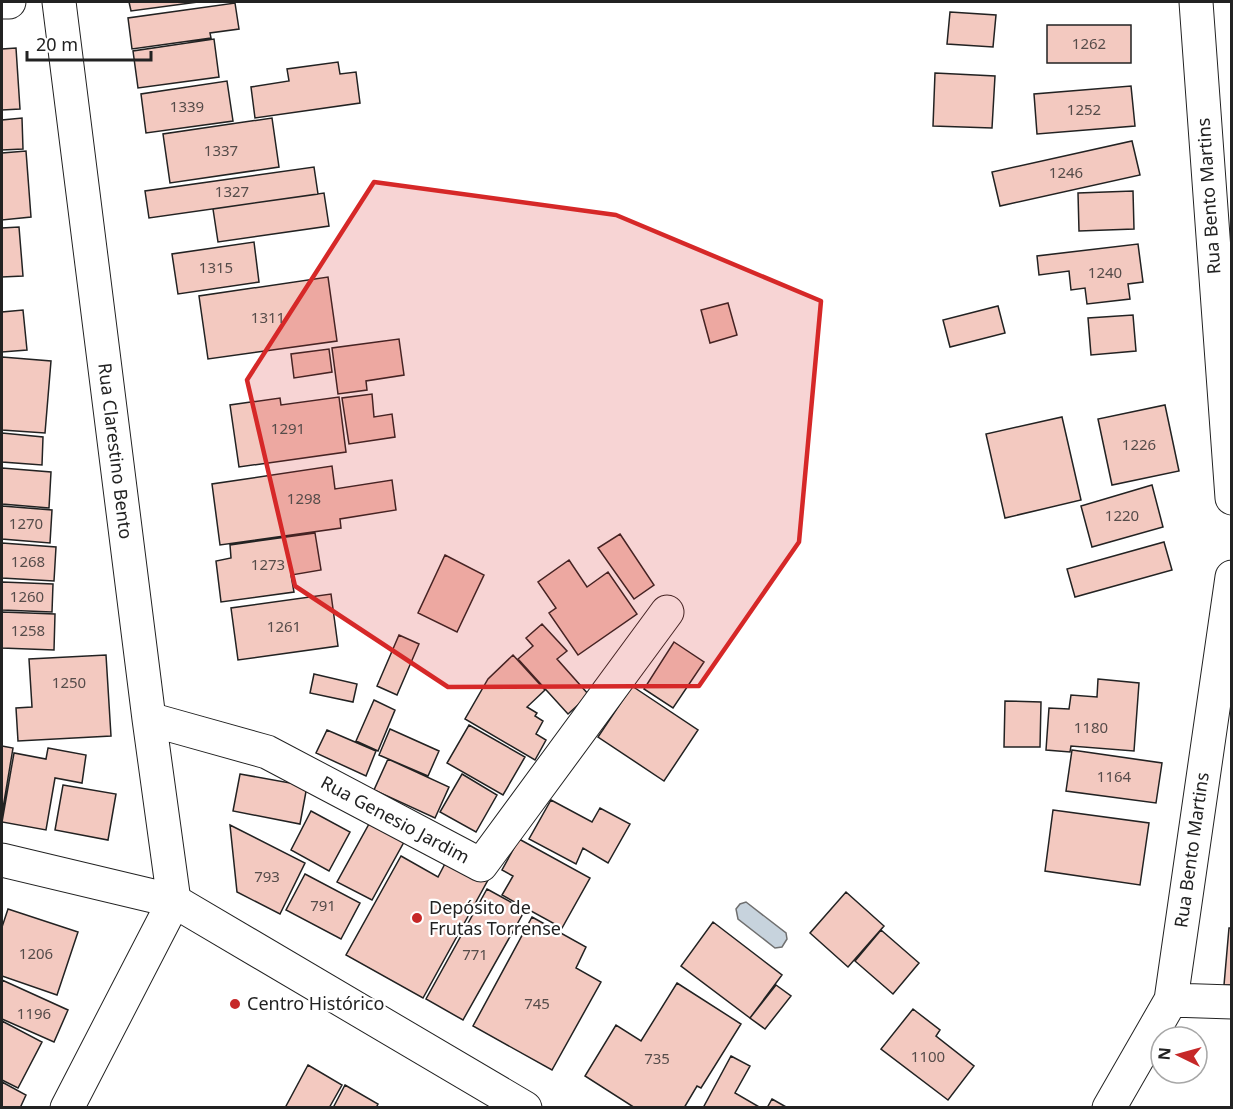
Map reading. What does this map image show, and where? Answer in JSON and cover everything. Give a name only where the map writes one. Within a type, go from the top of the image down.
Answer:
[{"type":"street","points":[[2,2],[9,2]]},
{"type":"street","name":"Rua Clarestino Bento","points":[[59,2],[174,901]]},
{"type":"street","name":"Rua Bento Martins","points":[[1196,2],[1232,498]]},
{"type":"street","name":"Rua Bento Martins","points":[[1109,1107],[1171,1000],[1232,577]]},
{"type":"street","name":"Rua Genesio Jardim","points":[[149,719],[267,752],[481,865],[667,612]]},
{"type":"street","points":[[2,860],[174,901],[525,1107]]},
{"type":"street","points":[[67,1107],[174,901]]},
{"type":"street","points":[[1171,1000],[1232,1002]]},
{"type":"highlighted area","points":[[374,182],[616,215],[821,301],[799,542],[699,686],[448,687],[295,586],[247,380]]},
{"type":"shaded area","points":[[746,902],[786,933],[787,939],[782,947],[775,948],[738,919],[736,909],[740,904]]},
{"type":"building","points":[[129,2],[198,2],[131,11]]},
{"type":"building","points":[[235,3],[239,29],[210,33],[211,38],[132,49],[128,18]]},
{"type":"building","points":[[950,12],[996,15],[993,47],[947,44]]},
{"type":"building","points":[[1047,25],[1131,25],[1131,63],[1047,63]]},
{"type":"building","points":[[214,39],[219,77],[138,88],[133,51]]},
{"type":"building","points":[[16,48],[20,109],[2,110],[2,49]]},
{"type":"building","points":[[338,62],[340,74],[356,72],[360,103],[255,118],[251,87],[289,81],[287,69]]},
{"type":"building","points":[[935,73],[995,76],[992,128],[933,126]]},
{"type":"building","points":[[227,81],[233,121],[146,133],[141,94]]},
{"type":"building","points":[[1131,86],[1135,126],[1037,134],[1034,94]]},
{"type":"building","points":[[22,118],[23,149],[2,150],[2,120]]},
{"type":"building","points":[[272,118],[279,167],[170,183],[163,134]]},
{"type":"building","points":[[1132,141],[1140,175],[1000,206],[992,172]]},
{"type":"building","points":[[26,151],[31,217],[2,220],[2,153]]},
{"type":"building","points":[[314,167],[318,194],[149,218],[145,191]]},
{"type":"building","points":[[1133,191],[1134,229],[1079,231],[1078,193]]},
{"type":"building","points":[[324,193],[329,226],[218,242],[213,209]]},
{"type":"building","points":[[19,227],[23,276],[2,277],[2,228]]},
{"type":"building","points":[[254,242],[259,282],[178,294],[172,254]]},
{"type":"building","points":[[1138,244],[1143,282],[1128,284],[1130,299],[1087,304],[1085,288],[1071,290],[1069,271],[1039,275],[1037,256]]},
{"type":"building","points":[[328,277],[337,341],[208,359],[199,296]]},
{"type":"building","points":[[728,303],[737,335],[710,343],[701,310]]},
{"type":"building","points":[[998,306],[1005,333],[950,347],[943,320]]},
{"type":"building","points":[[23,310],[27,350],[2,352],[2,312]]},
{"type":"building","points":[[1133,315],[1136,351],[1091,355],[1088,318]]},
{"type":"building","points":[[399,339],[404,375],[366,381],[367,390],[338,394],[332,348]]},
{"type":"building","points":[[329,349],[332,372],[294,378],[291,354]]},
{"type":"building","points":[[2,357],[51,361],[45,433],[2,430]]},
{"type":"building","points":[[372,394],[374,417],[392,414],[395,437],[349,444],[342,398]]},
{"type":"building","points":[[339,397],[346,452],[239,467],[230,405],[280,398],[281,405]]},
{"type":"building","points":[[1165,405],[1179,471],[1112,485],[1098,419]]},
{"type":"building","points":[[1062,417],[1081,500],[1005,518],[986,434]]},
{"type":"building","points":[[2,433],[43,437],[42,465],[2,462]]},
{"type":"building","points":[[332,466],[335,489],[392,480],[396,510],[340,519],[341,528],[220,545],[212,484]]},
{"type":"building","points":[[2,468],[51,472],[49,508],[2,504]]},
{"type":"building","points":[[1152,485],[1163,527],[1092,547],[1081,506]]},
{"type":"building","points":[[2,506],[52,510],[50,543],[2,539]]},
{"type":"building","points":[[315,533],[321,570],[291,575],[294,592],[221,602],[216,561],[231,558],[230,545]]},
{"type":"building","points":[[620,534],[654,585],[634,599],[598,548]]},
{"type":"building","points":[[1164,542],[1172,570],[1075,597],[1067,569]]},
{"type":"building","points":[[2,543],[56,547],[54,581],[2,578]]},
{"type":"building","points":[[445,555],[484,575],[457,632],[418,613]]},
{"type":"building","points":[[569,560],[587,587],[608,572],[637,614],[578,655],[549,613],[556,608],[538,582]]},
{"type":"building","points":[[2,582],[53,584],[52,612],[2,610]]},
{"type":"building","points":[[331,594],[338,646],[238,660],[231,608]]},
{"type":"building","points":[[2,612],[55,614],[54,650],[2,648]]},
{"type":"building","points":[[542,624],[567,651],[557,659],[589,695],[568,714],[518,659],[533,646],[526,638]]},
{"type":"building","points":[[399,635],[419,644],[397,695],[377,686]]},
{"type":"building","points":[[674,642],[704,662],[673,708],[644,689]]},
{"type":"building","points":[[106,655],[111,736],[18,741],[16,708],[32,707],[29,659]]},
{"type":"building","points":[[513,655],[545,690],[527,707],[537,713],[535,716],[543,721],[536,734],[546,740],[535,760],[465,719],[488,679]]},
{"type":"building","points":[[314,674],[357,684],[353,702],[310,693]]},
{"type":"building","points":[[1098,679],[1139,683],[1134,751],[1071,746],[1070,752],[1046,750],[1049,708],[1069,709],[1071,695],[1097,697]]},
{"type":"building","points":[[632,686],[698,730],[664,781],[598,737]]},
{"type":"building","points":[[374,700],[395,710],[378,751],[356,741]]},
{"type":"building","points":[[1005,701],[1041,702],[1040,747],[1004,747]]},
{"type":"building","points":[[469,725],[525,757],[503,795],[447,763]]},
{"type":"building","points":[[390,729],[439,751],[428,776],[379,755]]},
{"type":"building","points":[[327,730],[376,751],[366,776],[316,753]]},
{"type":"building","points":[[2,746],[13,748],[2,814]]},
{"type":"building","points":[[48,748],[86,755],[82,783],[55,778],[46,830],[2,822],[14,753],[46,759]]},
{"type":"building","points":[[1072,750],[1162,763],[1156,803],[1066,791]]},
{"type":"building","points":[[388,759],[449,787],[435,818],[374,790]]},
{"type":"building","points":[[240,774],[307,786],[300,824],[233,811]]},
{"type":"building","points":[[462,774],[497,795],[476,832],[440,812]]},
{"type":"building","points":[[63,785],[116,794],[108,840],[55,830]]},
{"type":"building","points":[[551,800],[592,822],[600,808],[630,824],[608,863],[583,848],[576,864],[529,839]]},
{"type":"building","points":[[1053,810],[1149,823],[1140,885],[1045,871]]},
{"type":"building","points":[[311,811],[350,832],[329,871],[291,850]]},
{"type":"building","points":[[369,824],[404,842],[372,900],[337,882]]},
{"type":"building","points":[[230,825],[305,863],[280,914],[237,892]]},
{"type":"building","points":[[519,839],[590,878],[562,928],[502,895],[513,876],[502,870]]},
{"type":"building","name":"Depósito de Frutas Torrense","points":[[401,856],[438,877],[448,858],[488,880],[423,998],[346,955]]},
{"type":"building","points":[[305,874],[360,903],[341,939],[286,910]]},
{"type":"building","points":[[487,889],[525,910],[463,1020],[426,999]]},
{"type":"building","points":[[846,892],[884,926],[848,967],[810,933]]},
{"type":"building","points":[[8,909],[78,932],[57,995],[2,976],[2,927]]},
{"type":"building","points":[[532,917],[586,947],[576,968],[601,982],[552,1070],[473,1026]]},
{"type":"building","points":[[713,922],[782,975],[750,1018],[681,966]]},
{"type":"building","points":[[1229,928],[1232,928],[1232,985],[1224,985]]},
{"type":"building","points":[[881,930],[919,963],[893,994],[855,961]]},
{"type":"building","points":[[2,980],[68,1010],[54,1042],[2,1019]]},
{"type":"building","points":[[677,983],[741,1024],[701,1088],[697,1086],[684,1108],[635,1108],[585,1076],[616,1025],[641,1041]]},
{"type":"building","points":[[776,985],[791,996],[765,1029],[750,1018]]},
{"type":"building","points":[[913,1009],[940,1030],[936,1036],[974,1066],[948,1100],[881,1049]]},
{"type":"building","points":[[2,1021],[42,1042],[18,1088],[2,1080]]},
{"type":"building","points":[[731,1056],[750,1066],[735,1093],[761,1108],[703,1108]]},
{"type":"building","points":[[308,1065],[342,1085],[329,1108],[285,1108]]},
{"type":"building","points":[[2,1082],[26,1095],[20,1108],[2,1108]]},
{"type":"building","points":[[345,1085],[378,1104],[376,1108],[333,1108]]},
{"type":"building","points":[[772,1099],[788,1108],[767,1108]]},
{"type":"place","name":"Depósito de Frutas Torrense","points":[[417,918]]},
{"type":"place","name":"Centro Histórico","points":[[235,1004]]}]
